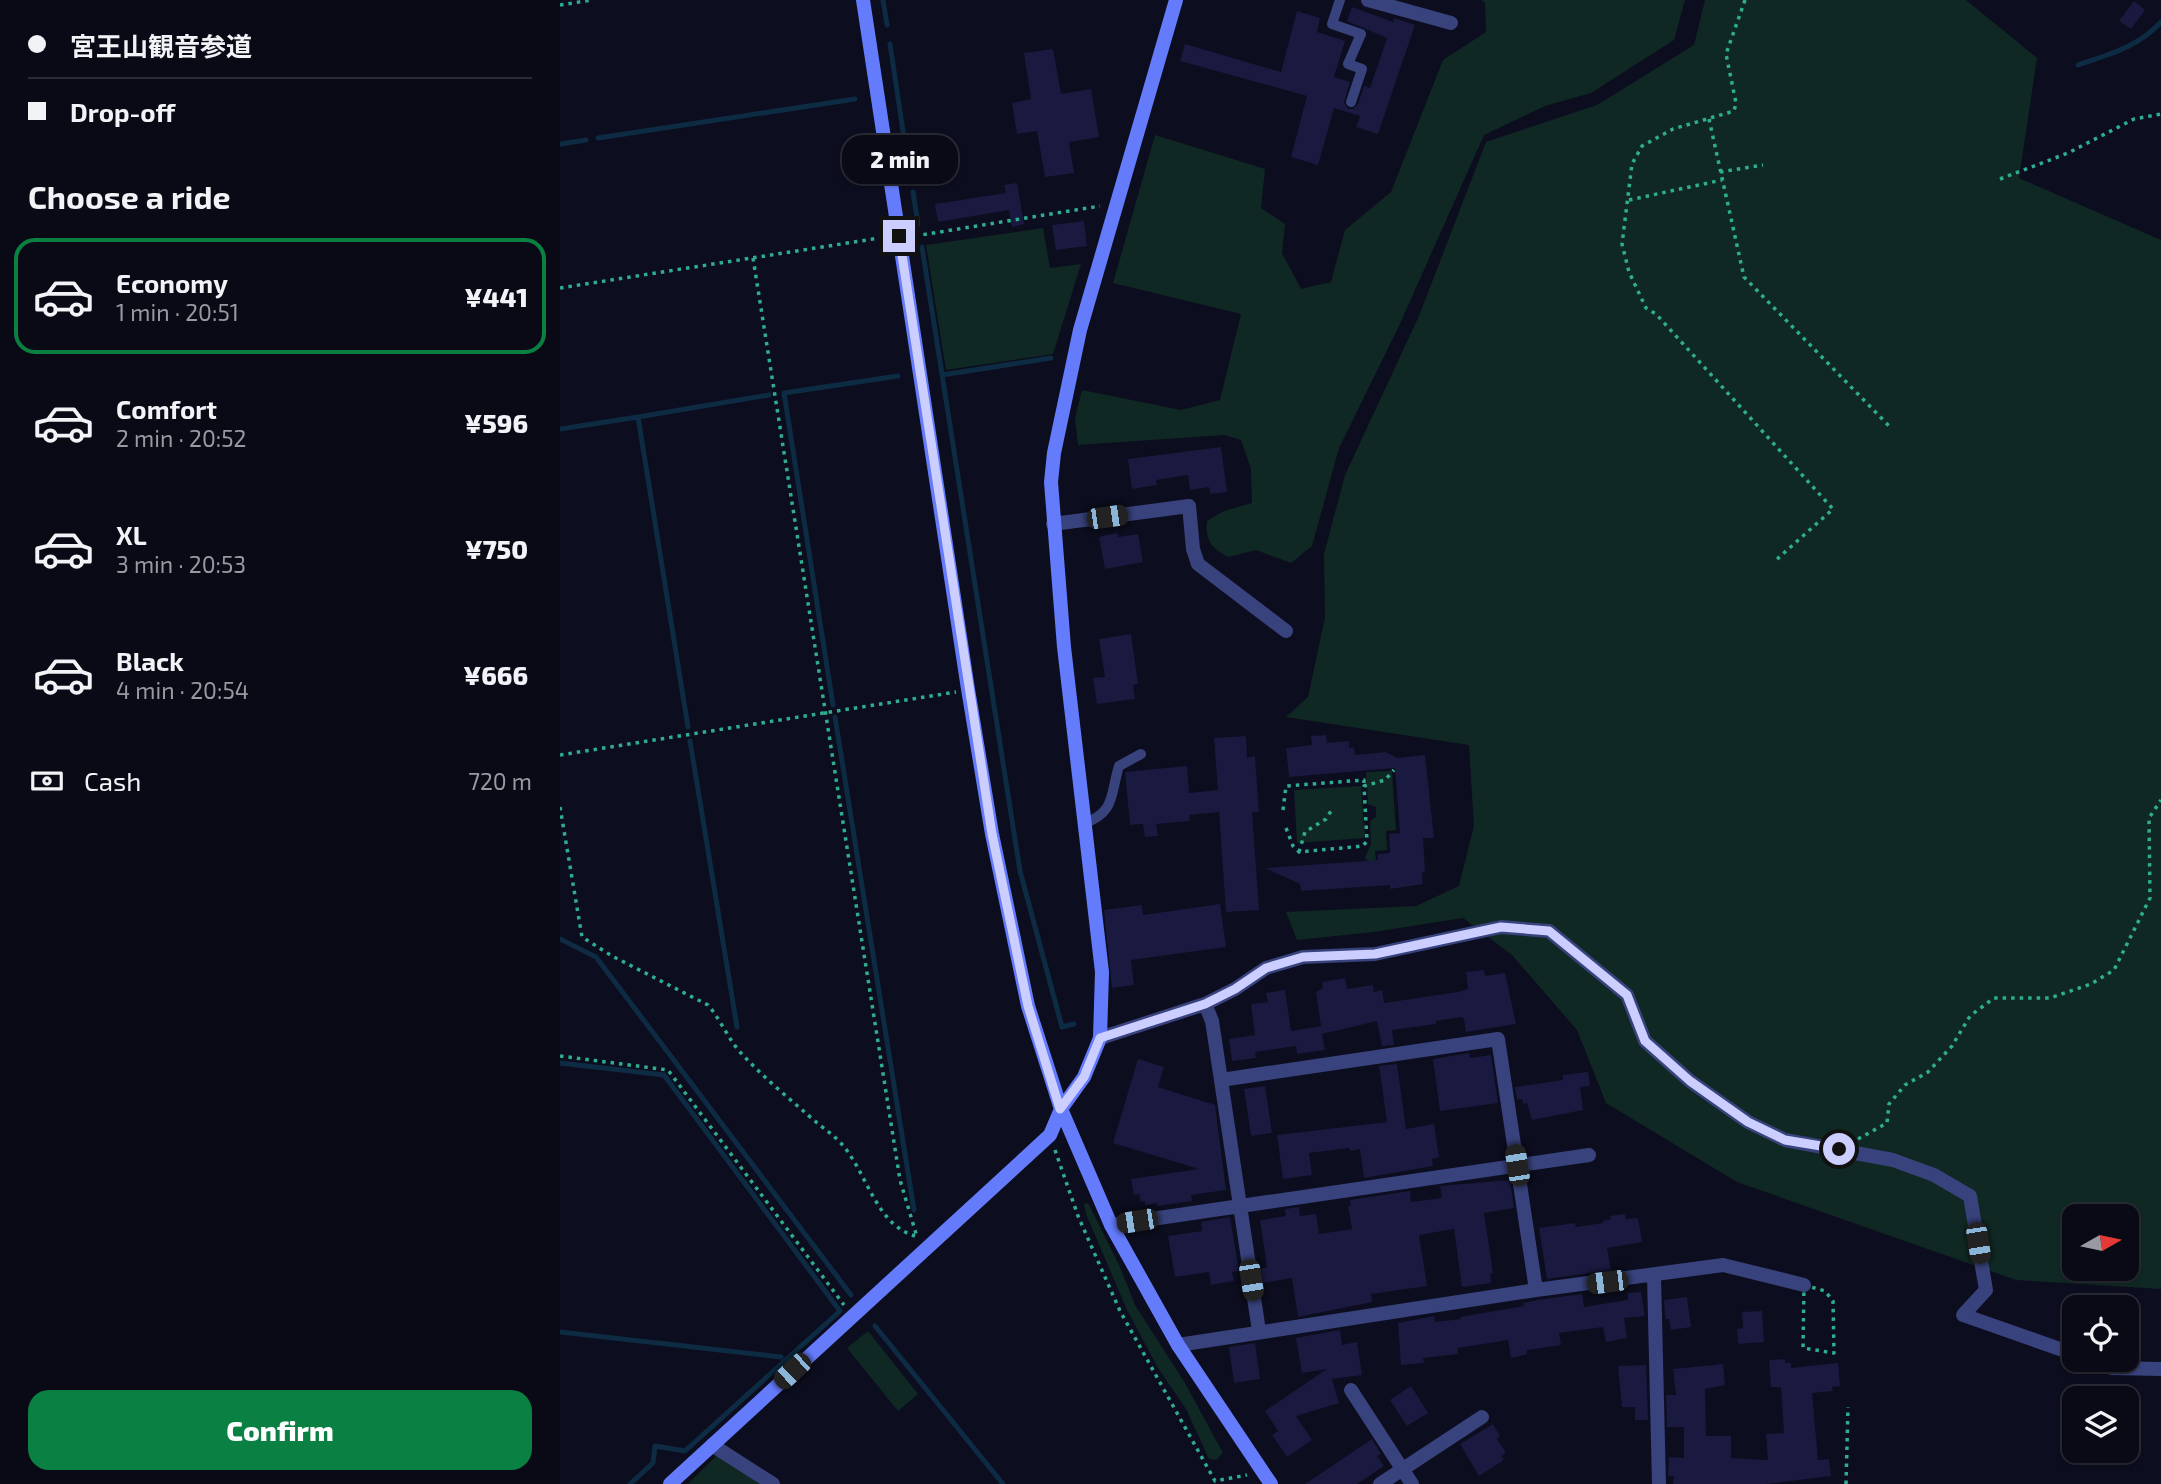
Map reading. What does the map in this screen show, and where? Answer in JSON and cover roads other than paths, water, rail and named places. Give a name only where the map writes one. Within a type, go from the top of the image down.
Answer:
[{"type":"street","points":[[863,0],[968,689],[992,834],[1028,1006],[1060,1109],[1111,1225],[1178,1345],[1271,1484]]},
{"type":"street","points":[[670,1484],[1050,1135],[1060,1109],[1084,1077],[1100,1038],[1101,960],[1083,824],[1051,482],[1069,375],[1176,0]]},
{"type":"street","points":[[1368,0],[1451,23]]},
{"type":"street","points":[[1053,524],[1189,506],[1193,549],[1198,564],[1286,631]]},
{"type":"street","points":[[1100,1038],[1205,1004],[1235,989],[1266,968],[1303,957],[1375,954],[1501,927],[1549,931],[1627,995],[1645,1041],[1690,1081],[1748,1122],[1785,1140],[1903,1164],[1934,1175],[1970,1196],[1986,1290],[1963,1315],[2062,1350]]},
{"type":"street","points":[[1205,1004],[1212,1021],[1259,1331]]},
{"type":"street","points":[[1221,1080],[1498,1039],[1536,1290]]},
{"type":"street","points":[[1111,1225],[1589,1155]]},
{"type":"street","points":[[1178,1345],[1536,1290],[1723,1265],[1804,1285]]},
{"type":"street","points":[[1654,1276],[1659,1484]]},
{"type":"street","points":[[2139,1369],[2161,1369]]},
{"type":"street","points":[[1351,1390],[1412,1484]]},
{"type":"street","points":[[1380,1484],[1482,1417]]},
{"type":"street","points":[[712,1445],[772,1484]]},
{"type":"lane","points":[[1340,0],[1332,24],[1361,34],[1348,64],[1362,69],[1351,102]]},
{"type":"lane","points":[[1083,824],[1100,817],[1111,802],[1119,766],[1141,754]]},
{"type":"waterway","points":[[883,0],[887,25]]},
{"type":"waterway","points":[[2078,65],[2133,44],[2161,22]]},
{"type":"waterway","points":[[890,44],[907,158]]},
{"type":"waterway","points":[[598,138],[855,99]]},
{"type":"waterway","points":[[560,144],[586,140]]},
{"type":"waterway","points":[[913,192],[918,224]]},
{"type":"waterway","points":[[922,247],[1020,871],[1062,1027],[1074,1024]]},
{"type":"waterway","points":[[942,375],[1051,358]]},
{"type":"waterway","points":[[833,705],[784,393],[898,376]]},
{"type":"waterway","points":[[688,727],[638,417],[769,395]]},
{"type":"waterway","points":[[560,429],[638,417]]},
{"type":"waterway","points":[[835,717],[914,1210]]},
{"type":"waterway","points":[[690,741],[737,1027]]},
{"type":"waterway","points":[[560,939],[596,957],[851,1295]]},
{"type":"waterway","points":[[560,1063],[664,1075],[840,1311],[685,1451],[655,1446],[653,1463],[630,1484]]},
{"type":"waterway","points":[[875,1326],[1003,1484]]},
{"type":"waterway","points":[[560,1332],[781,1357]]}]
